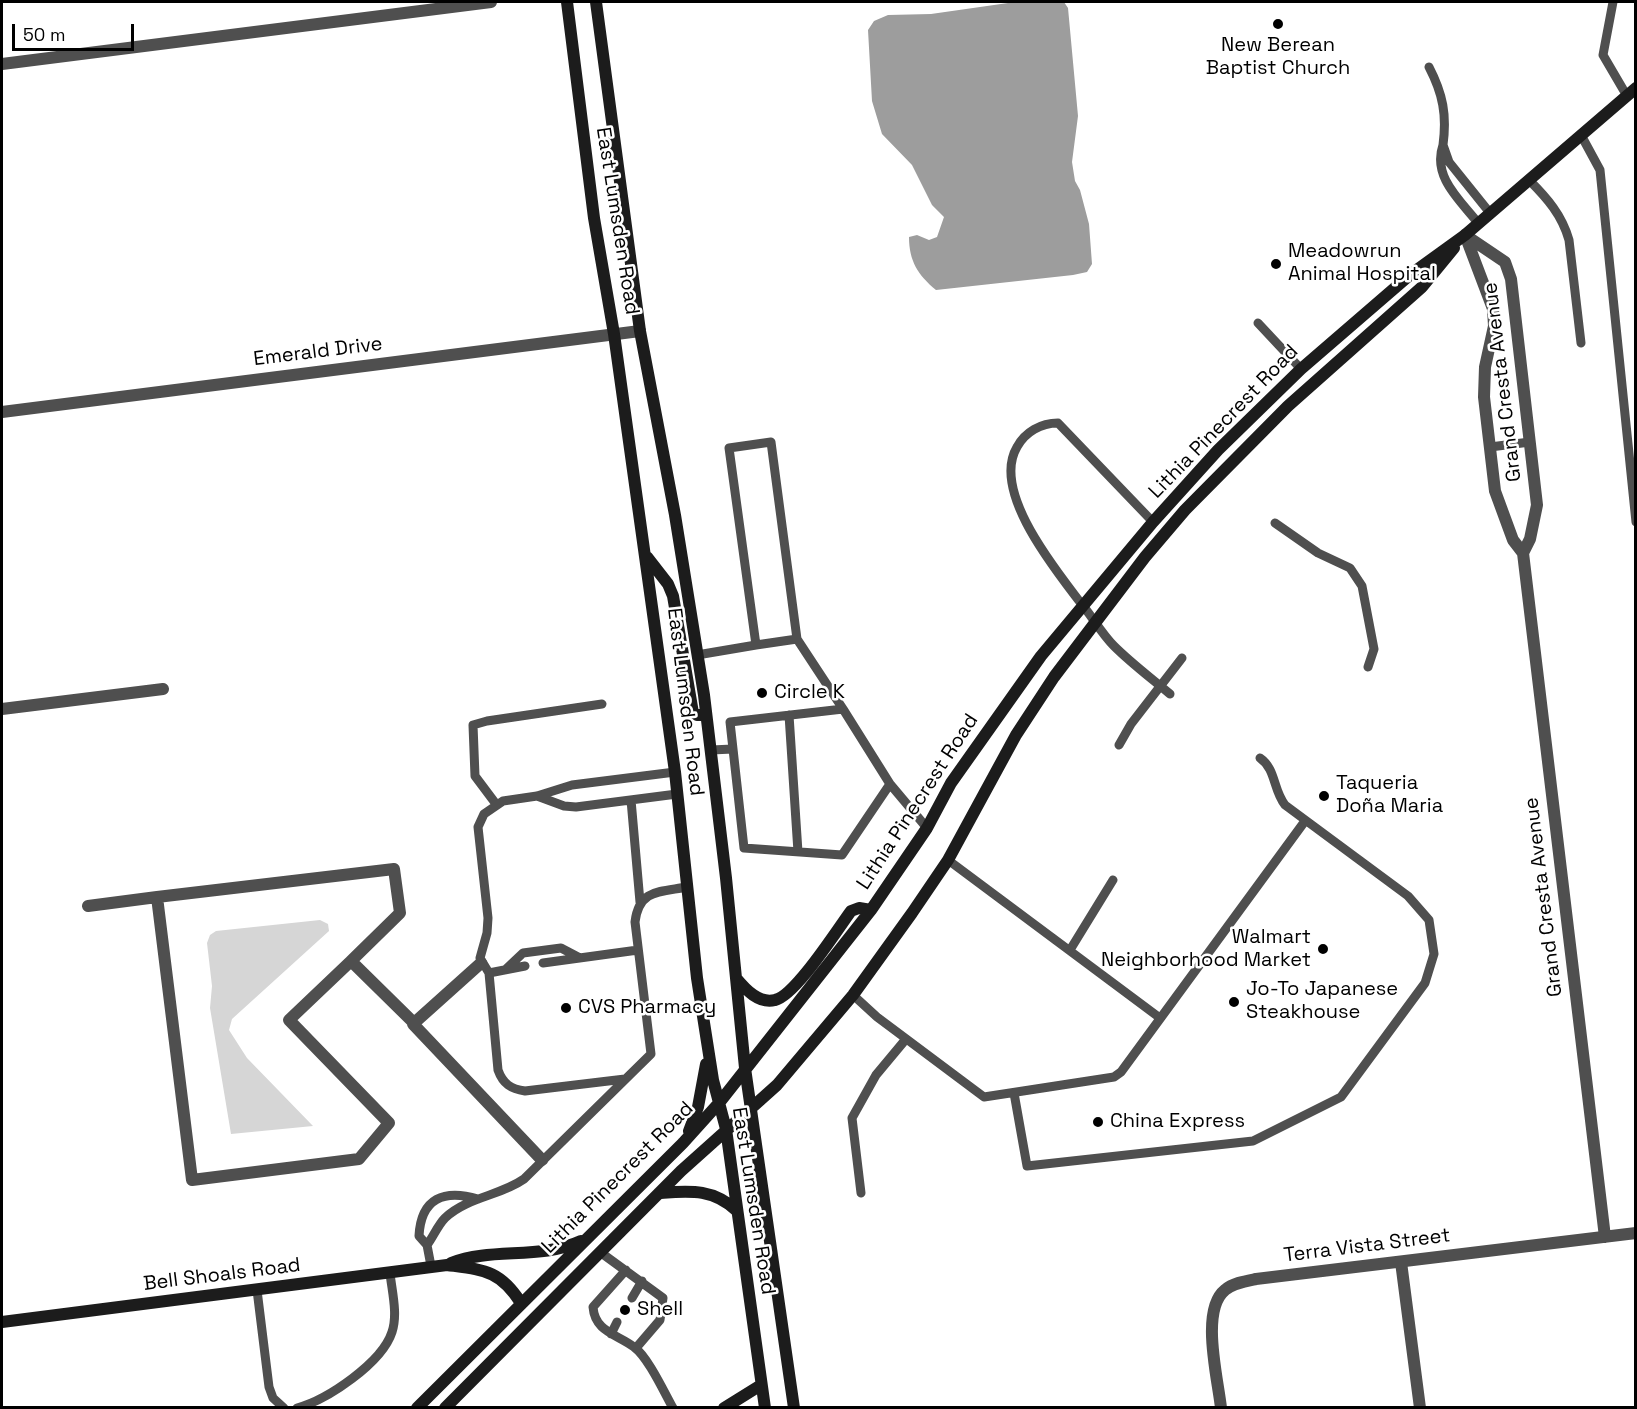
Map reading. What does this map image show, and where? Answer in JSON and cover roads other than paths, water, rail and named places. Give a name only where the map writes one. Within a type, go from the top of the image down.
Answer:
[{"type":"main road","name":"East Lumsden Road","points":[[567,2],[594,218],[615,334],[628,443],[646,556],[675,772],[708,1052],[726,1130],[765,1407]]},
{"type":"main road","name":"East Lumsden Road","points":[[596,2],[640,331],[675,515],[706,714],[745,1068],[794,1407]]},
{"type":"main road","name":"Lithia Pinecrest Road","points":[[417,1407],[683,1143],[719,1102],[871,910],[927,828],[972,752],[1041,656],[1082,604],[1218,450],[1300,369],[1411,274],[1465,235],[1631,92]]},
{"type":"main road","name":"Lithia Pinecrest Road","points":[[445,1407],[659,1193],[777,1085],[853,995],[948,860],[1016,735],[1054,677],[1185,510],[1288,406],[1422,287],[1465,235]]},
{"type":"main road","points":[[1288,406],[1304,381],[1300,369]]},
{"type":"main road","points":[[646,556],[668,584],[673,596],[693,712],[697,715],[706,714]]},
{"type":"main road","points":[[736,978],[759,998],[777,1000],[787,994],[806,972],[851,911],[860,908],[871,910]]},
{"type":"main road","points":[[683,1143],[698,1107],[708,1052]]},
{"type":"main road","points":[[659,1193],[704,1191],[717,1196],[737,1211]]},
{"type":"main road","points":[[447,1265],[476,1257],[534,1253],[575,1244],[587,1238]]},
{"type":"main road","points":[[447,1265],[490,1272],[503,1280],[521,1304]]},
{"type":"main road","name":"Bell Shoals Road","points":[[2,1322],[447,1265]]},
{"type":"main road","points":[[724,1407],[761,1385]]},
{"type":"street","points":[[2,64],[491,2]]},
{"type":"street","name":"Grand Cresta Avenue","points":[[1465,235],[1505,262],[1509,270],[1537,505],[1535,524],[1523,553],[1605,1237]]},
{"type":"street","name":"Grand Cresta Avenue","points":[[1465,235],[1493,309],[1494,326],[1485,367],[1484,397],[1498,506],[1513,540],[1523,553]]},
{"type":"street","name":"Emerald Drive","points":[[2,412],[640,331]]},
{"type":"street","points":[[2,709],[163,689]]},
{"type":"street","points":[[88,906],[157,897],[394,869],[400,913],[290,1020],[389,1123],[359,1159],[192,1180],[157,897]]},
{"type":"street","points":[[351,961],[414,1023],[542,1160]]},
{"type":"street","points":[[414,1023],[481,963]]},
{"type":"street","name":"Terra Vista Street","points":[[1221,1407],[1212,1319],[1220,1295],[1227,1288],[1256,1279],[1635,1233]]},
{"type":"street","points":[[1401,1262],[1420,1407]]},
{"type":"lane","points":[[1613,2],[1603,54],[1631,92]]},
{"type":"lane","points":[[1429,67],[1443,99],[1446,118],[1443,145],[1439,156],[1442,177],[1478,223]]},
{"type":"lane","points":[[1581,135],[1600,170],[1635,522]]},
{"type":"lane","points":[[1443,145],[1449,162],[1490,213]]},
{"type":"lane","points":[[1529,180],[1548,200],[1565,225],[1569,240],[1581,343]]},
{"type":"lane","points":[[1258,322],[1300,369]]},
{"type":"lane","points":[[1153,522],[1058,423],[1038,427],[1022,437],[1013,453],[1012,476],[1019,509],[1045,558],[1113,645],[1170,694]]},
{"type":"lane","points":[[756,645],[729,448],[771,442],[797,639],[890,784],[927,828]]},
{"type":"lane","points":[[1490,447],[1530,442]]},
{"type":"lane","points":[[1275,523],[1318,553],[1350,568],[1362,586],[1374,649],[1368,667]]},
{"type":"lane","points":[[697,655],[797,639]]},
{"type":"lane","points":[[1119,745],[1131,724],[1182,658]]},
{"type":"lane","points":[[496,804],[475,776],[472,725],[602,704]]},
{"type":"lane","points":[[843,709],[730,722],[744,848],[842,855],[890,784]]},
{"type":"lane","points":[[789,715],[798,852]]},
{"type":"lane","points":[[711,750],[733,749]]},
{"type":"lane","points":[[1014,1093],[1027,1166],[1253,1141],[1341,1097],[1425,983],[1434,954],[1429,920],[1408,896],[1281,800],[1269,766],[1260,758]]},
{"type":"lane","points":[[625,1079],[525,1091],[510,1088],[504,1083],[498,1070],[489,973],[481,963],[480,951],[487,933],[488,918],[477,835],[484,814],[496,804],[537,796],[572,785],[675,772]]},
{"type":"lane","points":[[537,796],[564,806],[576,807],[677,794]]},
{"type":"lane","points":[[427,1245],[444,1220],[478,1199],[516,1184],[651,1054],[635,922],[640,902],[631,800]]},
{"type":"lane","points":[[853,995],[906,1039],[984,1097],[1118,1075],[1305,820]]},
{"type":"lane","points":[[948,860],[1160,1018]]},
{"type":"lane","points":[[1070,950],[1113,880]]},
{"type":"lane","points":[[640,902],[652,893],[687,887]]},
{"type":"lane","points":[[505,970],[523,953],[561,948],[580,958]]},
{"type":"lane","points":[[543,963],[638,950]]},
{"type":"lane","points":[[489,973],[525,966]]},
{"type":"lane","points":[[861,1194],[852,1118],[876,1075],[906,1039]]},
{"type":"lane","points":[[431,1266],[427,1245],[419,1236],[423,1212],[438,1198],[452,1195],[478,1199]]},
{"type":"lane","points":[[600,1252],[663,1298],[660,1320],[636,1348]]},
{"type":"lane","points":[[626,1270],[592,1307],[594,1319],[611,1334],[636,1348],[673,1407]]},
{"type":"lane","points":[[297,1407],[330,1394],[363,1369],[386,1344],[395,1321],[390,1273]]},
{"type":"lane","points":[[632,1298],[642,1281]]},
{"type":"lane","points":[[256,1290],[269,1387],[273,1398],[284,1407]]},
{"type":"lane","points":[[611,1334],[617,1322]]},
{"type":"place","name":"New Berean Baptist Church","points":[[1278,24]]},
{"type":"place","name":"Meadowrun Animal Hospital","points":[[1276,264]]},
{"type":"place","name":"Circle K","points":[[762,693]]},
{"type":"place","name":"Taqueria Doña Maria","points":[[1324,796]]},
{"type":"place","name":"Walmart Neighborhood Market","points":[[1323,949]]},
{"type":"place","name":"Jo-To Japanese Steakhouse","points":[[1234,1002]]},
{"type":"place","name":"CVS Pharmacy","points":[[566,1008]]},
{"type":"place","name":"China Express","points":[[1098,1122]]},
{"type":"place","name":"Shell","points":[[625,1310]]}]
